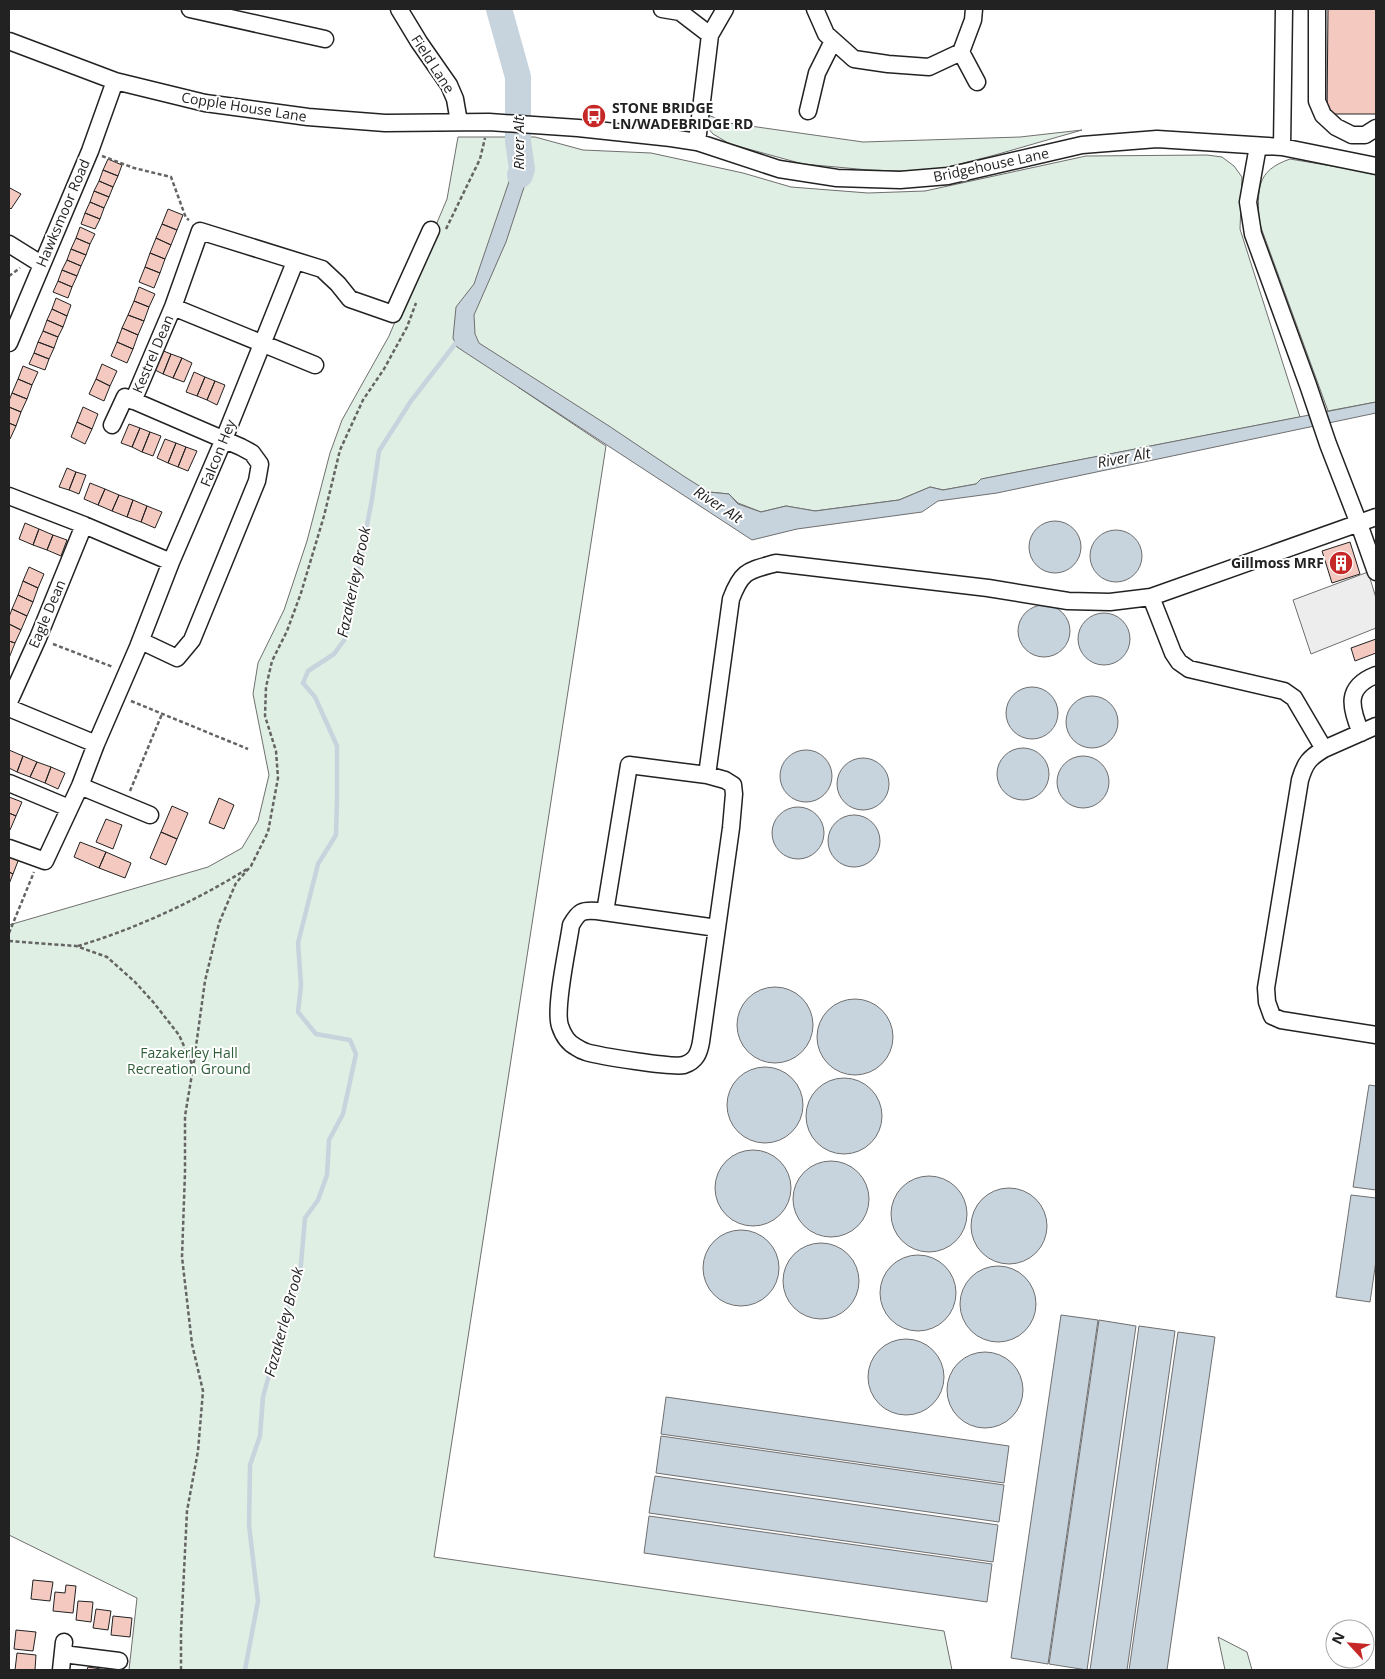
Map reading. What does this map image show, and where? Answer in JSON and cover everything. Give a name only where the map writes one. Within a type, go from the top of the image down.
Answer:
[{"type":"street","points":[[190,9],[325,40]]},
{"type":"street","name":"Field Lane","points":[[400,9],[419,42],[449,85],[455,99],[459,122]]},
{"type":"street","points":[[662,9],[680,12],[710,35]]},
{"type":"street","points":[[697,142],[710,35],[725,9]]},
{"type":"street","points":[[816,9],[826,34],[854,59],[929,67],[960,52],[973,20],[974,9]]},
{"type":"street","points":[[1282,147],[1284,9]]},
{"type":"street","points":[[1317,9],[1317,101],[1323,115],[1336,127],[1352,134],[1366,135],[1376,128]]},
{"type":"street","name":"Copple House Lane","points":[[9,41],[115,82],[205,103],[308,117],[385,123],[459,122]]},
{"type":"street","points":[[808,111],[817,73],[833,41]]},
{"type":"street","points":[[960,52],[976,82]]},
{"type":"street","name":"Hawksmoor Road","points":[[9,343],[90,151],[115,82]]},
{"type":"street","name":"Bridgehouse Lane","points":[[459,122],[489,122],[578,128],[697,142],[779,168],[837,178],[900,180],[948,176],[1082,146],[1157,139],[1282,147],[1376,166]]},
{"type":"street","points":[[1258,146],[1248,202],[1252,234],[1376,572]]},
{"type":"street","points":[[200,231],[322,270],[338,284],[350,299],[393,314],[438,229]]},
{"type":"street","name":"Kestrel Dean","points":[[133,401],[173,306],[200,231]]},
{"type":"street","points":[[9,244],[41,264]]},
{"type":"street","name":"Falcon Hey","points":[[42,860],[80,786],[96,744],[128,673],[171,562],[224,439],[295,262]]},
{"type":"street","name":"Kestrel Dean","points":[[173,306],[262,343]]},
{"type":"street","points":[[262,343],[315,365]]},
{"type":"street","points":[[112,425],[125,397],[224,439],[252,453],[260,464],[257,482],[192,640],[177,658],[141,641]]},
{"type":"street","points":[[9,496],[171,562]]},
{"type":"street","points":[[707,775],[731,599],[738,581],[748,571],[776,563],[988,588],[1068,601],[1110,602],[1151,597],[1376,517]]},
{"type":"street","name":"Eagle Dean","points":[[9,702],[38,638],[84,525]]},
{"type":"street","points":[[1151,597],[1173,653],[1179,662],[1189,669],[1284,691],[1294,698],[1324,749]]},
{"type":"street","points":[[1361,733],[1353,715],[1352,699],[1356,688],[1365,679],[1376,675]]},
{"type":"street","points":[[9,708],[96,744]]},
{"type":"street","points":[[1376,726],[1324,749],[1312,756],[1304,767],[1300,780],[1266,988],[1267,1002],[1272,1016],[1281,1020],[1376,1035]]},
{"type":"street","points":[[605,912],[629,765],[707,775],[733,785],[734,794],[717,928],[699,1053],[694,1059],[684,1065],[664,1065],[586,1052],[573,1046],[565,1037],[559,1025],[558,1009],[571,924],[583,910],[717,928]]},
{"type":"street","points":[[9,783],[69,808]]},
{"type":"street","points":[[80,786],[150,815]]},
{"type":"street","points":[[9,848],[42,860]]},
{"type":"street","points":[[63,1656],[119,1661]]},
{"type":"path","points":[[438,229],[480,159],[489,122]]},
{"type":"path","points":[[90,151],[134,168],[171,176],[186,218],[196,224],[200,231]]},
{"type":"path","points":[[181,1670],[181,1632],[188,1510],[198,1451],[204,1392],[192,1344],[182,1256],[185,1116],[194,1068],[205,981],[219,923],[236,883],[251,866],[268,832],[278,778],[276,751],[265,716],[266,687],[272,661],[287,631],[301,593],[324,516],[340,450],[363,400],[384,369],[407,327],[417,301]]},
{"type":"path","points":[[38,638],[128,673]]},
{"type":"path","points":[[118,696],[248,750]]},
{"type":"path","points":[[125,804],[162,714]]},
{"type":"path","points":[[9,933],[42,860]]},
{"type":"path","points":[[76,946],[124,931],[221,886],[251,866]]},
{"type":"path","points":[[9,941],[76,946],[107,957],[154,1003],[179,1035],[194,1068]]},
{"type":"green space","points":[[705,114],[729,123],[863,142],[1020,137],[1082,130],[928,172],[869,170],[803,164],[730,144],[713,134],[707,127]]},
{"type":"green space","name":"Fazakerley Hall Recreation Ground","points":[[458,137],[535,137],[583,150],[651,153],[743,173],[791,187],[868,193],[925,191],[1086,156],[1207,155],[1222,157],[1234,166],[1242,177],[1240,229],[1300,417],[982,479],[976,484],[943,490],[930,487],[899,500],[815,511],[786,506],[761,512],[738,503],[729,494],[709,492],[518,387],[606,446],[434,1557],[944,1631],[952,1670],[129,1670],[137,1598],[9,1535],[9,925],[208,867],[242,848],[258,821],[269,775],[253,694],[258,663],[284,610],[307,541],[330,453],[342,420],[389,336],[447,199]]},
{"type":"green space","points":[[1290,159],[1376,175],[1376,402],[1328,411],[1259,222],[1258,200],[1261,183],[1270,169]]},
{"type":"green space","points":[[1218,1637],[1247,1652],[1252,1670],[1225,1670]]},
{"type":"shaded area","points":[[1368,572],[1376,598],[1376,628],[1311,654],[1293,600]]},
{"type":"water","points":[[513,141],[527,141],[530,169],[506,242],[474,315],[475,334],[479,343],[709,492],[729,494],[738,504],[761,512],[786,506],[815,511],[899,500],[930,487],[943,490],[976,484],[981,479],[1376,402],[1376,413],[997,493],[938,501],[922,512],[797,529],[752,540],[457,347],[453,338],[456,307],[474,284],[514,167]]},
{"type":"water","points":[[1055,521],[1065,523],[1073,529],[1079,537],[1081,547],[1079,557],[1073,565],[1065,571],[1055,573],[1045,571],[1037,565],[1031,557],[1029,547],[1031,537],[1037,529],[1045,523]]},
{"type":"water","points":[[1116,530],[1126,532],[1134,538],[1140,546],[1142,556],[1140,566],[1134,574],[1126,580],[1116,582],[1106,580],[1098,574],[1092,566],[1090,556],[1092,546],[1098,538],[1106,532]]},
{"type":"water","points":[[1044,605],[1054,607],[1062,613],[1068,621],[1070,631],[1068,641],[1062,649],[1054,655],[1044,657],[1034,655],[1026,649],[1020,641],[1018,631],[1020,621],[1026,613],[1034,607]]},
{"type":"water","points":[[1104,613],[1114,615],[1122,621],[1128,629],[1130,639],[1128,649],[1122,657],[1114,663],[1104,665],[1094,663],[1086,657],[1080,649],[1078,639],[1080,629],[1086,621],[1094,615]]},
{"type":"water","points":[[1032,687],[1042,689],[1050,695],[1056,703],[1058,713],[1056,723],[1050,731],[1042,737],[1032,739],[1022,737],[1014,731],[1008,723],[1006,713],[1008,703],[1014,695],[1022,689]]},
{"type":"water","points":[[1092,696],[1102,698],[1110,704],[1116,712],[1118,722],[1116,732],[1110,740],[1102,746],[1092,748],[1082,746],[1074,740],[1068,732],[1066,722],[1068,712],[1074,704],[1082,698]]},
{"type":"water","points":[[1023,748],[1033,750],[1041,756],[1047,764],[1049,774],[1047,784],[1041,792],[1033,798],[1023,800],[1013,798],[1005,792],[999,784],[997,774],[999,764],[1005,756],[1013,750]]},
{"type":"water","points":[[806,750],[816,752],[824,758],[830,766],[832,776],[830,786],[824,794],[816,800],[806,802],[796,800],[788,794],[782,786],[780,776],[782,766],[788,758],[796,752]]},
{"type":"water","points":[[1083,756],[1093,758],[1101,764],[1107,772],[1109,782],[1107,792],[1101,800],[1093,806],[1083,808],[1073,806],[1065,800],[1059,792],[1057,782],[1059,772],[1065,764],[1073,758]]},
{"type":"water","points":[[863,758],[873,760],[881,766],[887,774],[889,784],[887,794],[881,802],[873,808],[863,810],[853,808],[845,802],[839,794],[837,784],[839,774],[845,766],[853,760]]},
{"type":"water","points":[[798,807],[808,809],[816,815],[822,823],[824,833],[822,843],[816,851],[808,857],[798,859],[788,857],[780,851],[774,843],[772,833],[774,823],[780,815],[788,809]]},
{"type":"water","points":[[854,815],[864,817],[872,823],[878,831],[880,841],[878,851],[872,859],[864,865],[854,867],[844,865],[836,859],[830,851],[828,841],[830,831],[836,823],[844,817]]},
{"type":"water","points":[[775,987],[790,990],[802,998],[810,1010],[813,1025],[810,1040],[802,1052],[790,1060],[775,1063],[760,1060],[748,1052],[740,1040],[737,1025],[740,1010],[748,998],[760,990]]},
{"type":"water","points":[[855,999],[870,1002],[882,1010],[890,1022],[893,1037],[890,1052],[882,1064],[870,1072],[855,1075],[840,1072],[828,1064],[820,1052],[817,1037],[820,1022],[828,1010],[840,1002]]},
{"type":"water","points":[[765,1067],[780,1070],[792,1078],[800,1090],[803,1105],[800,1120],[792,1132],[780,1140],[765,1143],[750,1140],[738,1132],[730,1120],[727,1105],[730,1090],[738,1078],[750,1070]]},
{"type":"water","points":[[844,1078],[859,1081],[871,1089],[879,1101],[882,1116],[879,1131],[871,1143],[859,1151],[844,1154],[829,1151],[817,1143],[809,1131],[806,1116],[809,1101],[817,1089],[829,1081]]},
{"type":"water","points":[[1369,1085],[1376,1086],[1376,1190],[1353,1187]]},
{"type":"water","points":[[753,1150],[768,1153],[780,1161],[788,1173],[791,1188],[788,1203],[780,1215],[768,1223],[753,1226],[738,1223],[726,1215],[718,1203],[715,1188],[718,1173],[726,1161],[738,1153]]},
{"type":"water","points":[[831,1161],[846,1164],[858,1172],[866,1184],[869,1199],[866,1214],[858,1226],[846,1234],[831,1237],[816,1234],[804,1226],[796,1214],[793,1199],[796,1184],[804,1172],[816,1164]]},
{"type":"water","points":[[929,1176],[944,1179],[956,1187],[964,1199],[967,1214],[964,1229],[956,1241],[944,1249],[929,1252],[914,1249],[902,1241],[894,1229],[891,1214],[894,1199],[902,1187],[914,1179]]},
{"type":"water","points":[[1002,1188],[1016,1188],[1030,1194],[1041,1205],[1047,1219],[1044,1241],[1036,1253],[1016,1264],[1002,1264],[988,1258],[977,1247],[971,1233],[971,1219],[977,1205],[988,1194]]},
{"type":"water","points":[[1351,1195],[1376,1198],[1376,1261],[1370,1302],[1336,1297]]},
{"type":"water","points":[[741,1230],[756,1233],[768,1241],[776,1253],[779,1268],[776,1283],[768,1295],[756,1303],[741,1306],[726,1303],[714,1295],[706,1283],[703,1268],[706,1253],[714,1241],[726,1233]]},
{"type":"water","points":[[821,1243],[836,1246],[848,1254],[856,1266],[859,1281],[856,1296],[848,1308],[836,1316],[821,1319],[806,1316],[794,1308],[786,1296],[783,1281],[786,1266],[794,1254],[806,1246]]},
{"type":"water","points":[[911,1255],[925,1255],[939,1261],[950,1272],[956,1286],[953,1308],[945,1320],[925,1331],[911,1331],[897,1325],[886,1314],[880,1300],[880,1286],[886,1272],[897,1261]]},
{"type":"water","points":[[998,1266],[1013,1269],[1025,1277],[1033,1289],[1036,1304],[1033,1319],[1025,1331],[1013,1339],[998,1342],[983,1339],[971,1331],[963,1319],[960,1304],[963,1289],[971,1277],[983,1269]]},
{"type":"water","points":[[1061,1315],[1098,1320],[1048,1664],[1011,1658]]},
{"type":"water","points":[[1099,1320],[1136,1326],[1087,1670],[1049,1664]]},
{"type":"water","points":[[1139,1326],[1175,1331],[1127,1670],[1090,1670]]},
{"type":"water","points":[[1178,1332],[1215,1337],[1167,1670],[1129,1670]]},
{"type":"water","points":[[906,1339],[921,1342],[933,1350],[941,1362],[944,1377],[941,1392],[933,1404],[921,1412],[906,1415],[891,1412],[879,1404],[871,1392],[868,1377],[871,1362],[879,1350],[891,1342]]},
{"type":"water","points":[[985,1352],[1000,1355],[1012,1363],[1020,1375],[1023,1390],[1020,1405],[1012,1417],[1000,1425],[985,1428],[970,1425],[958,1417],[950,1405],[947,1390],[950,1375],[958,1363],[970,1355]]},
{"type":"water","points":[[666,1397],[1009,1446],[1004,1483],[661,1434]]},
{"type":"water","points":[[661,1436],[1004,1485],[999,1522],[656,1473]]},
{"type":"water","points":[[655,1476],[998,1525],[993,1562],[649,1513]]},
{"type":"water","points":[[649,1516],[992,1564],[987,1602],[644,1553]]},
{"type":"building","points":[[1328,9],[1376,9],[1376,114],[1327,114]]},
{"type":"building","points":[[108,159],[122,165],[118,176],[103,170]]},
{"type":"building","points":[[103,170],[118,176],[113,187],[99,181]]},
{"type":"building","points":[[99,181],[113,187],[109,197],[94,191]]},
{"type":"building","points":[[10,188],[21,194],[11,209],[9,207]]},
{"type":"building","points":[[94,191],[109,197],[104,208],[90,202]]},
{"type":"building","points":[[90,202],[104,208],[100,219],[85,213]]},
{"type":"building","points":[[168,209],[183,215],[177,230],[162,224]]},
{"type":"building","points":[[85,213],[100,219],[95,229],[81,224]]},
{"type":"building","points":[[162,224],[177,230],[171,245],[156,238]]},
{"type":"building","points":[[80,227],[95,234],[90,244],[76,238]]},
{"type":"building","points":[[76,238],[90,244],[86,255],[71,249]]},
{"type":"building","points":[[156,238],[171,245],[165,259],[150,253]]},
{"type":"building","points":[[71,249],[86,255],[81,266],[67,260]]},
{"type":"building","points":[[150,253],[165,259],[160,273],[145,267]]},
{"type":"building","points":[[67,260],[81,266],[77,276],[62,270]]},
{"type":"building","points":[[145,267],[160,273],[154,288],[139,282]]},
{"type":"building","points":[[62,270],[77,276],[72,287],[58,281]]},
{"type":"building","points":[[58,281],[72,287],[68,298],[53,292]]},
{"type":"building","points":[[139,287],[155,294],[149,307],[134,301]]},
{"type":"building","points":[[56,298],[71,305],[67,316],[52,309]]},
{"type":"building","points":[[134,301],[149,307],[144,321],[128,315]]},
{"type":"building","points":[[52,309],[67,316],[63,327],[47,320]]},
{"type":"building","points":[[128,315],[144,321],[138,335],[122,328]]},
{"type":"building","points":[[47,320],[63,327],[58,337],[43,331]]},
{"type":"building","points":[[122,328],[138,335],[133,349],[117,342]]},
{"type":"building","points":[[43,331],[58,337],[54,348],[38,342]]},
{"type":"building","points":[[38,342],[54,348],[49,359],[34,353]]},
{"type":"building","points":[[117,342],[133,349],[127,363],[111,356]]},
{"type":"building","points":[[161,350],[171,354],[163,374],[153,369]]},
{"type":"building","points":[[34,353],[49,359],[45,370],[29,364]]},
{"type":"building","points":[[171,354],[182,358],[173,378],[163,374]]},
{"type":"building","points":[[182,358],[192,363],[184,382],[173,378]]},
{"type":"building","points":[[102,364],[117,371],[110,386],[96,379]]},
{"type":"building","points":[[23,366],[38,372],[32,385],[18,379]]},
{"type":"building","points":[[194,372],[205,377],[197,396],[186,392]]},
{"type":"building","points":[[205,377],[215,381],[207,400],[197,396]]},
{"type":"building","points":[[18,379],[32,385],[27,399],[12,393]]},
{"type":"building","points":[[96,379],[110,386],[104,401],[89,394]]},
{"type":"building","points":[[215,381],[225,385],[217,405],[207,400]]},
{"type":"building","points":[[12,393],[27,399],[21,412],[9,407]]},
{"type":"building","points":[[9,407],[21,412],[16,426],[9,423]]},
{"type":"building","points":[[83,407],[98,414],[92,429],[77,422]]},
{"type":"building","points":[[77,422],[92,429],[85,444],[71,437]]},
{"type":"building","points":[[9,423],[16,426],[10,439],[9,439]]},
{"type":"building","points":[[129,424],[140,428],[132,447],[121,443]]},
{"type":"building","points":[[140,428],[150,432],[142,452],[132,447]]},
{"type":"building","points":[[150,432],[161,436],[153,456],[142,452]]},
{"type":"building","points":[[165,439],[176,443],[168,463],[157,458]]},
{"type":"building","points":[[176,443],[186,447],[178,467],[168,463]]},
{"type":"building","points":[[186,447],[197,451],[188,471],[178,467]]},
{"type":"building","points":[[67,468],[76,472],[69,490],[59,487]]},
{"type":"building","points":[[76,472],[86,475],[79,494],[69,490]]},
{"type":"building","points":[[90,483],[105,489],[98,505],[84,499]]},
{"type":"building","points":[[105,489],[119,495],[112,511],[98,505]]},
{"type":"building","points":[[119,495],[133,500],[127,517],[112,511]]},
{"type":"building","points":[[133,500],[147,506],[141,522],[127,517]]},
{"type":"building","points":[[147,506],[162,512],[155,528],[141,522]]},
{"type":"building","points":[[25,523],[39,529],[33,545],[19,539]]},
{"type":"building","points":[[39,529],[53,535],[47,550],[33,545]]},
{"type":"building","points":[[53,535],[67,540],[61,556],[47,550]]},
{"type":"building","name":"Gillmoss MRF","points":[[1350,542],[1360,574],[1332,583],[1322,551]]},
{"type":"building","points":[[29,567],[44,574],[38,588],[23,581]]},
{"type":"building","points":[[23,581],[38,588],[33,602],[18,595]]},
{"type":"building","points":[[18,595],[33,602],[27,616],[12,609]]},
{"type":"building","points":[[12,609],[27,616],[21,630],[9,624]]},
{"type":"building","points":[[9,624],[21,630],[15,643],[9,641]]},
{"type":"building","points":[[1376,639],[1376,653],[1355,661],[1351,648]]},
{"type":"building","points":[[9,641],[15,643],[9,658]]},
{"type":"building","points":[[9,750],[23,756],[17,772],[9,768]]},
{"type":"building","points":[[23,756],[37,762],[30,777],[17,772]]},
{"type":"building","points":[[37,762],[51,767],[45,783],[30,777]]},
{"type":"building","points":[[51,767],[65,773],[58,789],[45,783]]},
{"type":"building","points":[[9,797],[22,802],[16,816],[9,813]]},
{"type":"building","points":[[219,798],[234,805],[224,829],[209,823]]},
{"type":"building","points":[[172,806],[188,813],[177,839],[161,832]]},
{"type":"building","points":[[9,813],[16,816],[10,830],[9,829]]},
{"type":"building","points":[[106,819],[122,825],[113,849],[96,842]]},
{"type":"building","points":[[161,832],[177,839],[166,865],[150,858]]},
{"type":"building","points":[[80,842],[106,852],[99,868],[74,857]]},
{"type":"building","points":[[9,851],[20,856],[13,874],[9,872]]},
{"type":"building","points":[[106,852],[131,863],[125,878],[99,868]]},
{"type":"building","points":[[9,872],[13,874],[9,884]]},
{"type":"building","points":[[33,1580],[53,1582],[50,1601],[31,1599]]},
{"type":"building","points":[[66,1585],[76,1586],[73,1613],[53,1611],[55,1592],[65,1593]]},
{"type":"building","points":[[78,1601],[93,1602],[91,1622],[76,1620]]},
{"type":"building","points":[[96,1609],[111,1611],[108,1630],[93,1628]]},
{"type":"building","points":[[113,1616],[132,1618],[130,1637],[111,1635]]},
{"type":"building","points":[[16,1630],[36,1632],[33,1651],[14,1649]]},
{"type":"building","points":[[17,1653],[36,1655],[35,1670],[15,1670]]},
{"type":"building","points":[[88,1667],[107,1670],[87,1670]]},
{"type":"waterway","name":"River Alt","points":[[499,9],[518,77],[518,141],[522,169],[520,175]]},
{"type":"waterway","name":"Fazakerley Brook","points":[[245,1670],[258,1601],[249,1525],[250,1465],[260,1436],[263,1397],[287,1309],[300,1275],[305,1218],[318,1200],[327,1175],[329,1140],[343,1114],[356,1054],[350,1040],[316,1034],[298,1012],[301,985],[298,943],[318,864],[336,835],[337,800],[337,746],[315,697],[303,683],[308,671],[334,654],[345,639],[372,499],[379,451],[411,401],[459,339]]},
{"type":"place","name":"STONE BRIDGE LN/WADEBRIDGE RD","points":[[594,116]]},
{"type":"place","name":"Gillmoss MRF","points":[[1341,563]]}]
